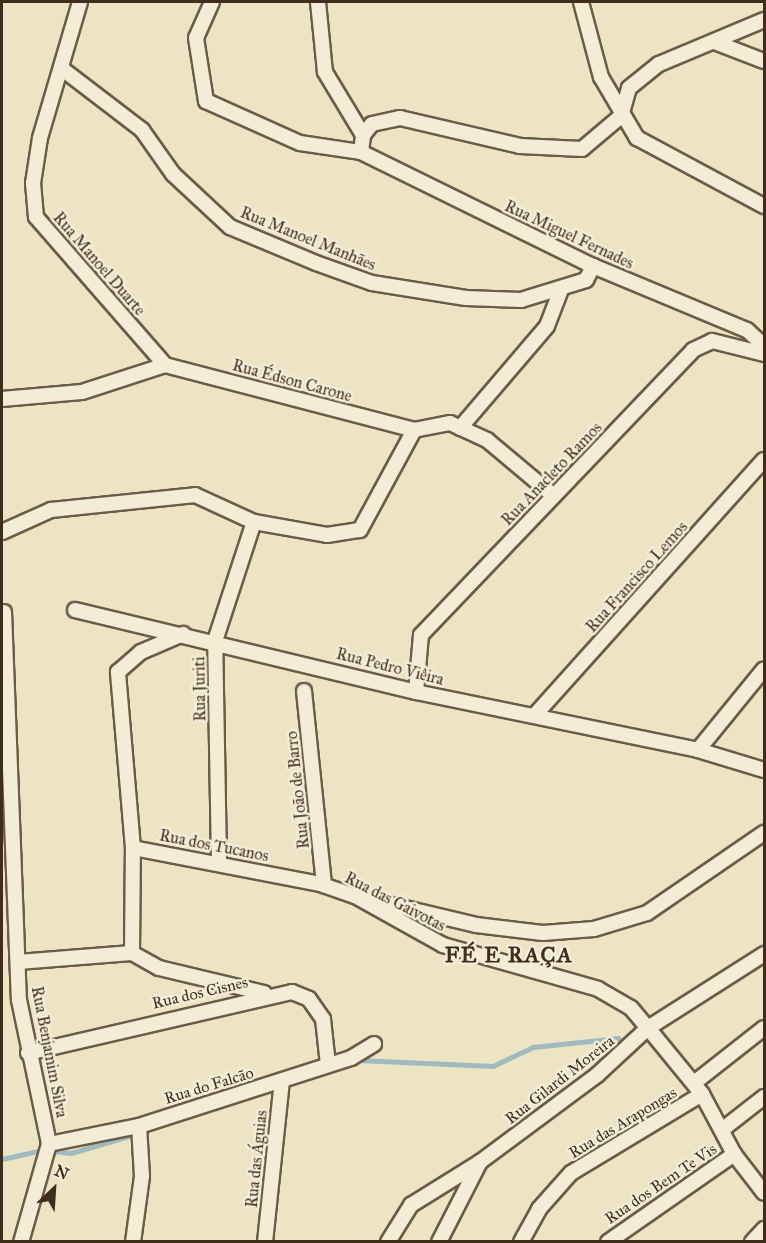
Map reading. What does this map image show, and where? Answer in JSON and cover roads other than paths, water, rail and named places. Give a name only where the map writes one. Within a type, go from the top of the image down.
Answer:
[{"type":"street","name":"Rua Manoel Duarte","points":[[80,2],[40,138],[33,183],[36,217],[165,365]]},
{"type":"street","name":"Rua Miguel Fernades","points":[[212,2],[196,38],[206,101],[300,143],[361,152],[592,266],[747,330],[765,346]]},
{"type":"street","points":[[318,2],[325,72],[363,135]]},
{"type":"street","points":[[581,2],[601,77],[621,116],[637,138],[664,156],[765,206]]},
{"type":"street","points":[[361,152],[363,135],[372,124],[400,118],[520,146],[582,149],[621,116],[630,87],[659,64],[717,43],[765,20]]},
{"type":"street","points":[[717,43],[765,61]]},
{"type":"street","name":"Rua Manoel Manhães","points":[[61,68],[142,130],[173,174],[230,227],[372,284],[488,299],[521,300],[586,280],[592,266]]},
{"type":"street","points":[[460,428],[547,326],[561,289]]},
{"type":"street","name":"Rua Anacleto Ramos","points":[[416,692],[421,635],[693,350],[712,341],[765,354]]},
{"type":"street","points":[[2,399],[82,392],[165,365]]},
{"type":"street","name":"Rua Édson Carone","points":[[165,365],[414,430],[450,423],[487,440],[554,496]]},
{"type":"street","points":[[2,532],[51,510],[157,496],[195,495],[254,522],[327,535],[360,530],[414,430]]},
{"type":"street","name":"Rua Francisco Lemos","points":[[534,716],[765,460]]},
{"type":"street","name":"Rua Juriti","points":[[219,861],[215,641],[254,522]]},
{"type":"street","name":"Rua Pedro Viêira","points":[[75,610],[188,633],[416,692],[698,750],[765,770]]},
{"type":"street","name":"Rua Benjamim Silva","points":[[4,612],[18,962],[28,1053],[49,1144],[21,1242]]},
{"type":"street","points":[[132,953],[133,848],[118,672],[141,652],[188,633]]},
{"type":"street","points":[[698,750],[765,669]]},
{"type":"street","name":"Rua João de Barro","points":[[304,691],[324,885]]},
{"type":"street","points":[[355,896],[476,925],[543,933],[594,929],[647,913],[765,833]]},
{"type":"street","name":"Rua dos Tucanos","points":[[133,848],[219,861],[324,885]]},
{"type":"street","name":"Rua das Gaivotas","points":[[324,885],[355,896],[443,945],[598,989],[631,1008],[648,1028]]},
{"type":"street","points":[[18,962],[132,953],[159,968],[272,994]]},
{"type":"street","name":"Rua Gilardi Moreira","points":[[439,1242],[480,1162],[597,1075],[648,1028],[765,954]]},
{"type":"street","name":"Rua dos Cisnes","points":[[28,1053],[272,994],[292,992],[309,999],[323,1019],[328,1065]]},
{"type":"street","name":"Rua das Arapongas","points":[[648,1028],[698,1088],[723,1129],[734,1155],[765,1193]]},
{"type":"street","points":[[698,1088],[765,1028]]},
{"type":"street","name":"Rua do Falcão","points":[[49,1144],[139,1125],[282,1081],[328,1065],[374,1044]]},
{"type":"street","name":"Rua das Águias","points":[[265,1242],[282,1081]]},
{"type":"street","name":"Rua das Arapongas","points":[[521,1242],[539,1209],[571,1173],[698,1088]]},
{"type":"street","points":[[723,1129],[765,1097]]},
{"type":"street","points":[[133,1242],[142,1176],[139,1125]]},
{"type":"street","name":"Rua dos Bem Te Vis","points":[[617,1238],[734,1155]]},
{"type":"street","points":[[388,1242],[411,1205],[480,1162]]},
{"type":"street","points":[[752,1242],[765,1228]]},
{"type":"waterway","points":[[358,1060],[493,1066],[533,1047],[619,1038]]},
{"type":"waterway","points":[[253,1096],[310,1077]]},
{"type":"waterway","points":[[2,1159],[43,1150],[71,1153],[136,1134]]},
{"type":"district","name":"FÉ E RAÇA","points":[[509,955]]}]
